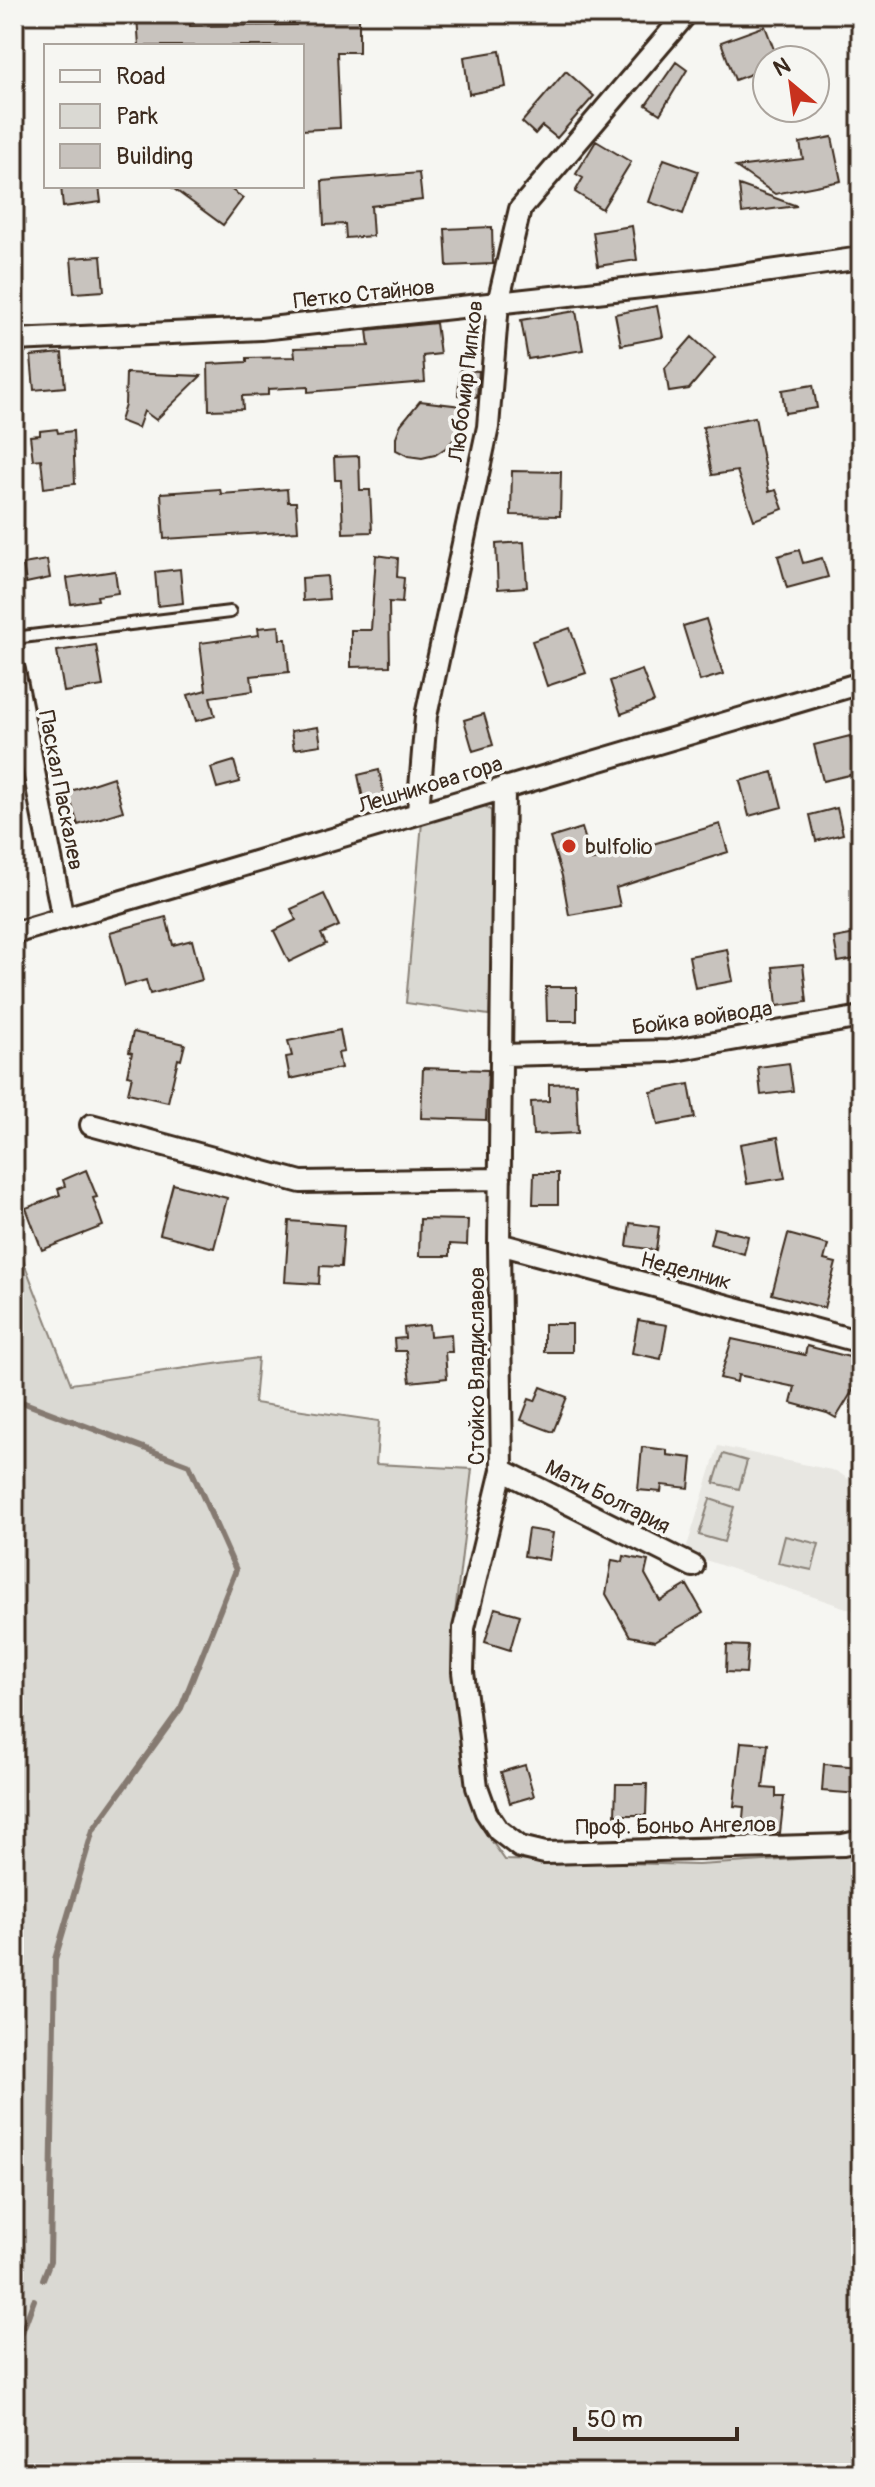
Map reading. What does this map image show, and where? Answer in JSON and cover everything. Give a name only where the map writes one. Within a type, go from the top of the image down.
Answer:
[{"type":"street","name":"Любомир Пипков","points":[[418,812],[426,716],[488,427],[498,303],[520,209],[686,14]]},
{"type":"street","name":"Петко Стайнов","points":[[14,340],[261,329],[706,280],[861,258]]},
{"type":"street","name":"Паскал Паскалев","points":[[14,670],[63,919]]},
{"type":"street","name":"Лешникова гора","points":[[14,933],[861,683]]},
{"type":"street","name":"Стойко Владиславов","points":[[498,1830],[486,1812],[477,1787],[463,1672],[464,1628],[502,1470],[499,1244],[504,787]]},
{"type":"street","name":"Бойка войвода","points":[[501,1055],[669,1051],[861,1017]]},
{"type":"street","points":[[91,1125],[301,1182],[500,1179]]},
{"type":"street","name":"Неделник","points":[[499,1244],[861,1342]]},
{"type":"street","name":"Мати Болгария","points":[[502,1470],[693,1566]]},
{"type":"street","name":"Проф. Боньо Ангелов","points":[[498,1830],[520,1847],[545,1853],[843,1845],[861,1841]]},
{"type":"lane","points":[[14,638],[230,612]]},
{"type":"shaded area","points":[[718,1446],[836,1471],[861,1487],[861,1613],[685,1553]]},
{"type":"green space","points":[[484,805],[491,811],[489,1015],[406,1003],[422,822]]},
{"type":"green space","points":[[14,1237],[71,1384],[258,1358],[254,1403],[379,1421],[376,1464],[472,1469],[454,1622],[462,1764],[479,1823],[505,1860],[698,1865],[861,1855],[861,2473],[14,2473]]},
{"type":"green space","points":[[723,1454],[747,1461],[739,1489],[714,1483]]},
{"type":"green space","points":[[710,1499],[734,1507],[724,1542],[699,1535]]},
{"type":"green space","points":[[785,1536],[819,1544],[812,1570],[778,1563]]},
{"type":"building","points":[[189,14],[190,26],[296,25],[296,15],[359,15],[359,52],[337,52],[340,128],[304,130],[304,44],[139,44],[137,16]]},
{"type":"building","points":[[765,26],[772,44],[751,44],[751,74],[735,80],[721,42]]},
{"type":"building","points":[[500,51],[506,87],[469,94],[464,57]]},
{"type":"building","points":[[676,62],[687,70],[660,114],[646,105]]},
{"type":"building","points":[[566,71],[594,96],[557,138],[542,126],[535,134],[522,122]]},
{"type":"building","points":[[832,137],[841,181],[775,194],[736,167],[803,159],[800,143]]},
{"type":"building","points":[[596,141],[631,162],[602,209],[575,192],[583,178],[576,174]]},
{"type":"building","points":[[664,159],[698,171],[683,214],[649,202]]},
{"type":"building","points":[[419,173],[422,200],[371,206],[373,236],[346,238],[345,224],[324,225],[322,181]]},
{"type":"building","points":[[739,185],[797,206],[742,213]]},
{"type":"building","points":[[61,188],[99,188],[101,202],[63,207]]},
{"type":"building","points":[[173,188],[229,188],[243,198],[223,225]]},
{"type":"building","points":[[632,226],[637,260],[598,266],[593,232]]},
{"type":"building","points":[[492,227],[493,264],[447,266],[445,229]]},
{"type":"building","points":[[101,256],[104,291],[74,293],[71,258]]},
{"type":"building","points":[[657,306],[663,337],[621,345],[615,314]]},
{"type":"building","points":[[576,311],[583,350],[528,359],[521,320]]},
{"type":"building","points":[[436,323],[440,354],[423,356],[425,382],[308,392],[308,387],[268,389],[268,395],[242,396],[243,409],[209,410],[208,364],[247,362],[247,358],[295,357],[294,348],[369,346],[367,330]]},
{"type":"building","points":[[692,337],[715,358],[689,389],[669,392],[665,368]]},
{"type":"building","points":[[62,353],[65,387],[34,390],[31,356]]},
{"type":"building","points":[[460,370],[479,371],[477,397],[458,395]]},
{"type":"building","points":[[126,373],[201,376],[156,420],[144,411],[138,428],[120,421],[125,405]]},
{"type":"building","points":[[813,385],[817,408],[785,413],[782,390]]},
{"type":"building","points":[[420,401],[461,406],[456,437],[435,455],[422,458],[396,450],[396,437],[401,424]]},
{"type":"building","points":[[755,417],[769,492],[776,490],[783,509],[754,520],[737,471],[712,475],[703,427]]},
{"type":"building","points":[[57,429],[58,433],[73,431],[75,484],[44,488],[41,459],[33,460],[30,436]]},
{"type":"building","points":[[359,456],[360,490],[370,490],[372,532],[343,533],[341,480],[335,480],[334,457]]},
{"type":"building","points":[[512,471],[561,472],[560,516],[511,515]]},
{"type":"building","points":[[220,489],[221,494],[287,489],[288,502],[296,502],[298,531],[164,539],[161,493]]},
{"type":"building","points":[[524,542],[527,587],[498,589],[496,544]]},
{"type":"building","points":[[799,550],[803,563],[822,558],[828,577],[787,588],[778,556]]},
{"type":"building","points":[[376,555],[398,558],[397,577],[404,578],[402,603],[389,602],[390,666],[351,667],[351,630],[371,630]]},
{"type":"building","points":[[47,560],[50,578],[26,583],[23,564]]},
{"type":"building","points":[[180,569],[183,603],[158,606],[155,572]]},
{"type":"building","points":[[115,571],[118,593],[71,604],[67,578]]},
{"type":"building","points":[[327,576],[329,599],[303,601],[302,578]]},
{"type":"building","points":[[706,619],[723,674],[700,681],[683,626]]},
{"type":"building","points":[[279,626],[280,639],[286,639],[289,672],[251,676],[253,691],[210,697],[215,716],[196,721],[188,695],[206,690],[200,643],[259,635],[258,628]]},
{"type":"building","points":[[570,628],[586,673],[547,686],[532,641]]},
{"type":"building","points":[[96,645],[103,686],[64,692],[57,651]]},
{"type":"building","points":[[642,670],[654,702],[621,714],[610,681]]},
{"type":"building","points":[[484,714],[493,745],[473,751],[464,720]]},
{"type":"building","points":[[318,727],[321,745],[294,749],[291,731]]},
{"type":"building","points":[[850,736],[858,773],[823,781],[814,745]]},
{"type":"building","points":[[234,761],[240,782],[217,788],[211,768]]},
{"type":"building","points":[[379,770],[386,804],[365,808],[358,775]]},
{"type":"building","points":[[773,772],[782,807],[749,816],[740,781]]},
{"type":"building","points":[[113,777],[123,811],[78,825],[68,792]]},
{"type":"building","points":[[837,808],[843,834],[816,841],[810,815]]},
{"type":"building","points":[[720,824],[728,852],[616,888],[620,906],[569,915],[562,876],[550,838],[582,828],[592,860],[636,851]]},
{"type":"building","points":[[324,894],[339,926],[321,934],[326,944],[289,962],[274,931],[296,920],[291,909]]},
{"type":"building","points":[[166,917],[173,945],[192,940],[202,980],[150,994],[146,980],[125,986],[110,932]]},
{"type":"building","points":[[861,933],[861,958],[838,962],[834,938]]},
{"type":"building","points":[[727,949],[733,981],[695,988],[689,956]]},
{"type":"building","points":[[803,964],[807,1002],[777,1006],[773,967]]},
{"type":"building","points":[[546,987],[577,987],[577,1021],[547,1021]]},
{"type":"building","points":[[340,1030],[344,1052],[338,1053],[341,1068],[290,1079],[286,1057],[292,1056],[288,1041]]},
{"type":"building","points":[[133,1032],[185,1044],[181,1060],[178,1059],[168,1102],[128,1093],[132,1076],[127,1075]]},
{"type":"building","points":[[789,1063],[793,1091],[761,1095],[758,1067]]},
{"type":"building","points":[[423,1068],[488,1070],[486,1120],[421,1118]]},
{"type":"building","points":[[576,1083],[578,1133],[533,1135],[531,1102],[549,1101],[549,1084]]},
{"type":"building","points":[[689,1084],[695,1118],[658,1125],[651,1092]]},
{"type":"building","points":[[778,1137],[785,1178],[747,1184],[740,1144]]},
{"type":"building","points":[[86,1170],[97,1197],[93,1198],[103,1226],[42,1250],[26,1208],[60,1195],[58,1189],[65,1186],[63,1180]]},
{"type":"building","points":[[534,1173],[558,1173],[558,1204],[533,1204]]},
{"type":"building","points":[[173,1184],[227,1198],[214,1248],[160,1234]]},
{"type":"building","points":[[420,1219],[468,1220],[467,1245],[450,1244],[450,1256],[419,1256]]},
{"type":"building","points":[[289,1221],[344,1225],[341,1267],[320,1266],[319,1284],[285,1282]]},
{"type":"building","points":[[630,1223],[659,1227],[656,1250],[627,1246]]},
{"type":"building","points":[[714,1228],[748,1236],[744,1254],[710,1244]]},
{"type":"building","points":[[788,1234],[828,1245],[824,1260],[836,1263],[824,1308],[772,1294]]},
{"type":"building","points":[[638,1320],[667,1325],[661,1359],[632,1353]]},
{"type":"building","points":[[544,1324],[572,1324],[572,1352],[544,1352]]},
{"type":"building","points":[[429,1325],[430,1336],[451,1334],[452,1352],[445,1352],[447,1378],[410,1382],[406,1351],[395,1351],[394,1339],[405,1338],[404,1328]]},
{"type":"building","points":[[732,1339],[805,1355],[807,1346],[861,1360],[861,1377],[836,1418],[791,1403],[795,1387],[738,1375],[737,1382],[720,1378]]},
{"type":"building","points":[[541,1387],[567,1397],[553,1432],[521,1420],[529,1399],[535,1401]]},
{"type":"building","points":[[642,1447],[667,1450],[667,1455],[692,1458],[689,1488],[662,1485],[661,1492],[638,1490]]},
{"type":"building","points":[[528,1529],[553,1533],[549,1560],[524,1556]]},
{"type":"building","points":[[624,1556],[648,1561],[645,1574],[660,1601],[687,1585],[703,1613],[655,1641],[630,1636],[606,1594],[612,1560],[623,1562]]},
{"type":"building","points":[[495,1608],[520,1615],[510,1650],[485,1642]]},
{"type":"building","points":[[727,1645],[748,1646],[746,1673],[726,1672]]},
{"type":"building","points":[[741,1742],[768,1744],[763,1788],[776,1789],[776,1797],[784,1797],[780,1833],[742,1829],[744,1807],[734,1806]]},
{"type":"building","points":[[824,1764],[861,1767],[859,1794],[822,1791]]},
{"type":"building","points":[[525,1765],[534,1796],[510,1803],[501,1772]]},
{"type":"building","points":[[616,1784],[647,1784],[646,1815],[615,1815]]},
{"type":"waterway","points":[[14,1399],[189,1465],[236,1570],[181,1708],[93,1830],[55,1959],[50,2261],[43,2279]]},
{"type":"waterway","points":[[14,2354],[34,2300]]},
{"type":"place","name":"bulfolio","points":[[569,846]]}]
